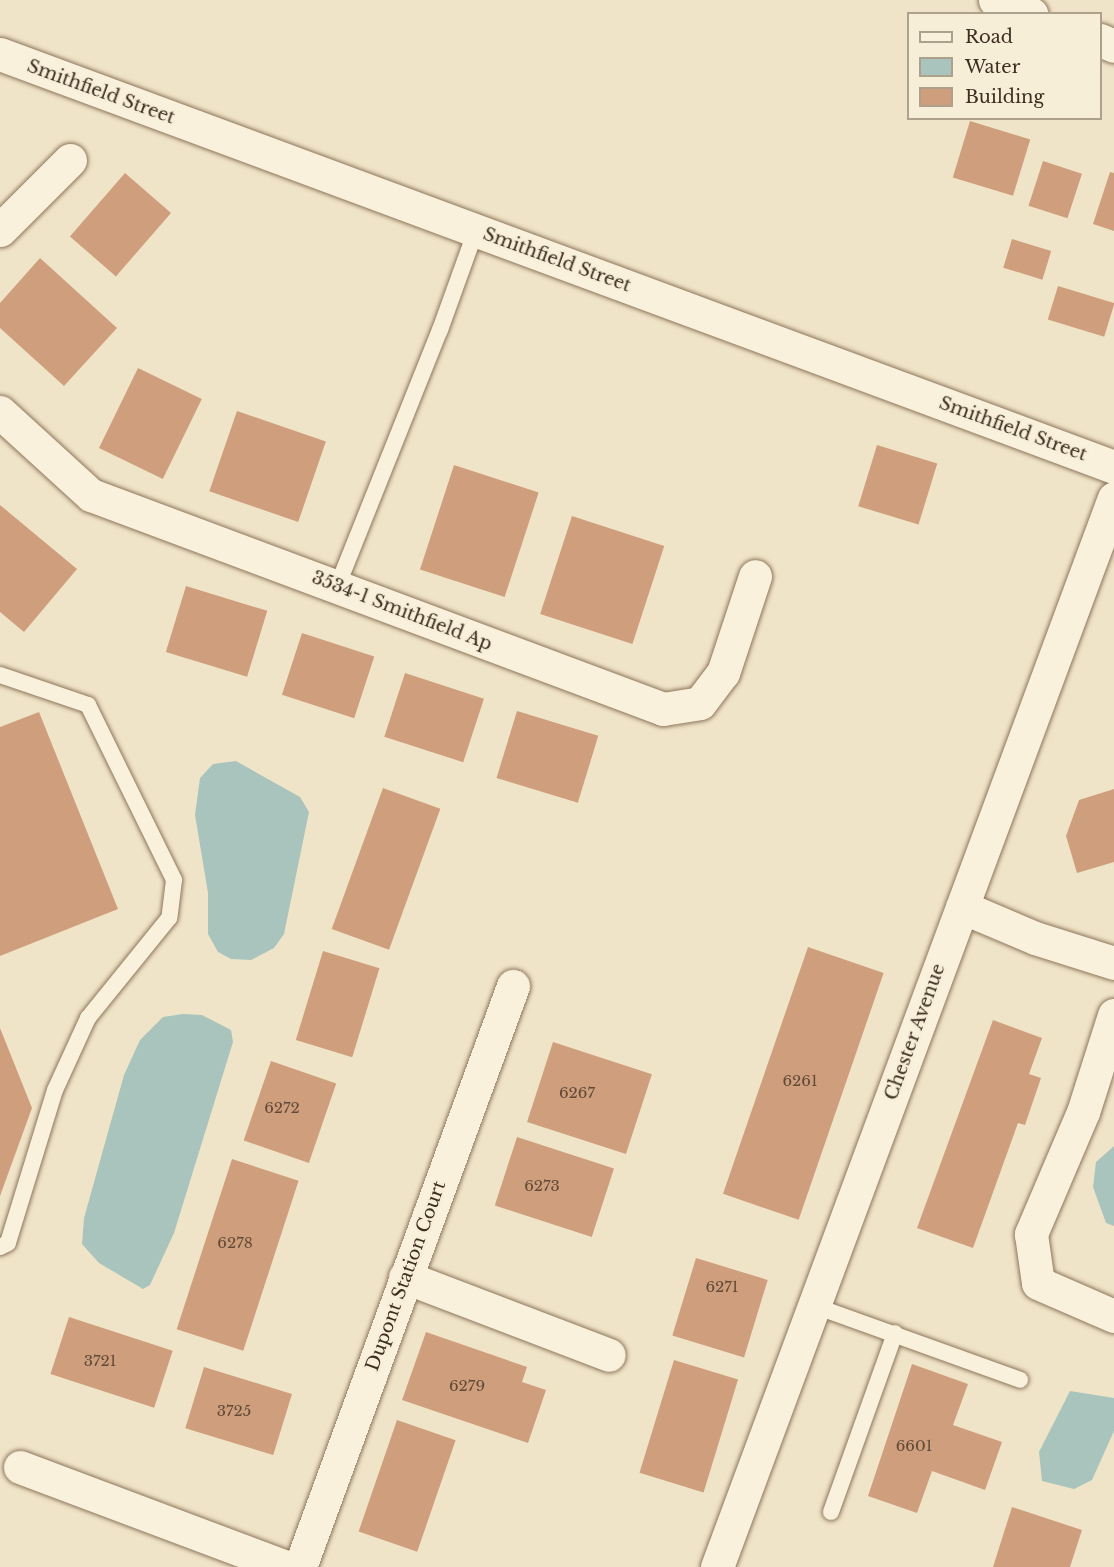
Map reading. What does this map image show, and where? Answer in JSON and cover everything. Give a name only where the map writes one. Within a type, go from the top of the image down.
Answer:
[{"type":"street","points":[[995,0],[1026,12]]},
{"type":"street","name":"Smithfield Street","points":[[0,54],[1114,467]]},
{"type":"street","points":[[0,230],[70,159]]},
{"type":"street","name":"3534-1 Smithfield Ap","points":[[0,412],[90,495],[663,709],[700,703],[723,673],[755,576]]},
{"type":"street","name":"Chester Avenue","points":[[717,1567],[1114,498]]},
{"type":"street","points":[[962,907],[1035,938],[1114,963]]},
{"type":"street","name":"Dupont Station Court","points":[[300,1567],[513,986]]},
{"type":"street","points":[[1114,1016],[1083,1112],[1031,1234],[1038,1283],[1114,1316]]},
{"type":"street","points":[[405,1277],[609,1355]]},
{"type":"street","points":[[20,1467],[286,1567]]},
{"type":"lane","points":[[337,587],[440,330],[476,230]]},
{"type":"lane","points":[[0,675],[88,705],[174,880],[169,918],[88,1018],[55,1090],[8,1243],[0,1247]]},
{"type":"lane","points":[[815,1306],[1020,1380]]},
{"type":"lane","points":[[831,1512],[895,1333]]},
{"type":"water","points":[[236,761],[300,797],[309,812],[284,934],[274,948],[251,960],[231,959],[218,952],[208,934],[208,893],[195,815],[200,778],[213,764]]},
{"type":"water","points":[[183,1014],[202,1015],[231,1030],[233,1042],[174,1233],[150,1285],[143,1289],[99,1263],[82,1244],[84,1218],[124,1075],[140,1040],[163,1017]]},
{"type":"water","points":[[1114,1146],[1114,1226],[1106,1223],[1093,1187],[1096,1162]]},
{"type":"water","points":[[1070,1391],[1114,1398],[1114,1431],[1092,1480],[1074,1489],[1042,1481],[1039,1452]]},
{"type":"building","points":[[970,121],[1030,139],[1013,196],[953,177]]},
{"type":"building","points":[[1043,161],[1082,174],[1067,218],[1028,206]]},
{"type":"building","points":[[1110,172],[1114,173],[1114,231],[1093,224]]},
{"type":"building","points":[[125,173],[171,213],[116,276],[70,236]]},
{"type":"building","points":[[1012,239],[1051,251],[1042,280],[1003,268]]},
{"type":"building","points":[[40,258],[117,328],[64,386],[0,328],[0,303]]},
{"type":"building","points":[[1058,286],[1114,303],[1104,337],[1048,319]]},
{"type":"building","points":[[138,368],[202,399],[163,479],[99,448]]},
{"type":"building","points":[[237,411],[326,442],[298,522],[209,491]]},
{"type":"building","points":[[877,445],[937,463],[919,525],[858,506]]},
{"type":"building","points":[[454,465],[539,493],[505,597],[420,570]]},
{"type":"building","points":[[0,505],[77,569],[24,632],[0,612]]},
{"type":"building","points":[[572,516],[664,546],[632,644],[540,614]]},
{"type":"building","points":[[186,586],[267,611],[247,677],[166,652]]},
{"type":"building","points":[[302,633],[374,656],[354,718],[282,695]]},
{"type":"building","points":[[405,673],[484,699],[463,762],[384,737]]},
{"type":"building","points":[[517,711],[598,736],[578,803],[497,778]]},
{"type":"building","points":[[39,712],[118,909],[0,956],[0,727]]},
{"type":"building","points":[[383,788],[440,809],[389,950],[332,929]]},
{"type":"building","points":[[1114,789],[1114,862],[1077,873],[1066,836],[1079,800]]},
{"type":"building","points":[[808,947],[884,973],[799,1220],[723,1194]]},
{"type":"building","points":[[323,951],[379,968],[352,1057],[296,1040]]},
{"type":"building","points":[[993,1020],[1042,1038],[1029,1074],[1041,1078],[1025,1125],[1018,1123],[973,1248],[917,1228]]},
{"type":"building","points":[[0,1028],[32,1108],[0,1196]]},
{"type":"building","points":[[553,1042],[652,1074],[626,1154],[527,1122]]},
{"type":"building","points":[[271,1061],[336,1083],[309,1163],[244,1140]]},
{"type":"building","points":[[517,1137],[614,1169],[592,1237],[495,1205]]},
{"type":"building","points":[[232,1159],[299,1181],[243,1351],[177,1329]]},
{"type":"building","points":[[696,1258],[768,1280],[744,1357],[672,1335]]},
{"type":"building","points":[[69,1317],[173,1351],[154,1408],[50,1374]]},
{"type":"building","points":[[426,1332],[527,1367],[522,1382],[546,1390],[528,1443],[402,1400]]},
{"type":"building","points":[[674,1360],[738,1380],[704,1492],[640,1473]]},
{"type":"building","points":[[912,1364],[968,1384],[953,1425],[1002,1442],[985,1490],[932,1471],[917,1513],[868,1496]]},
{"type":"building","points":[[204,1367],[292,1394],[273,1455],[185,1428]]},
{"type":"building","points":[[397,1420],[456,1440],[417,1552],[359,1532]]},
{"type":"building","points":[[1012,1507],[1082,1530],[1070,1567],[993,1567]]}]
